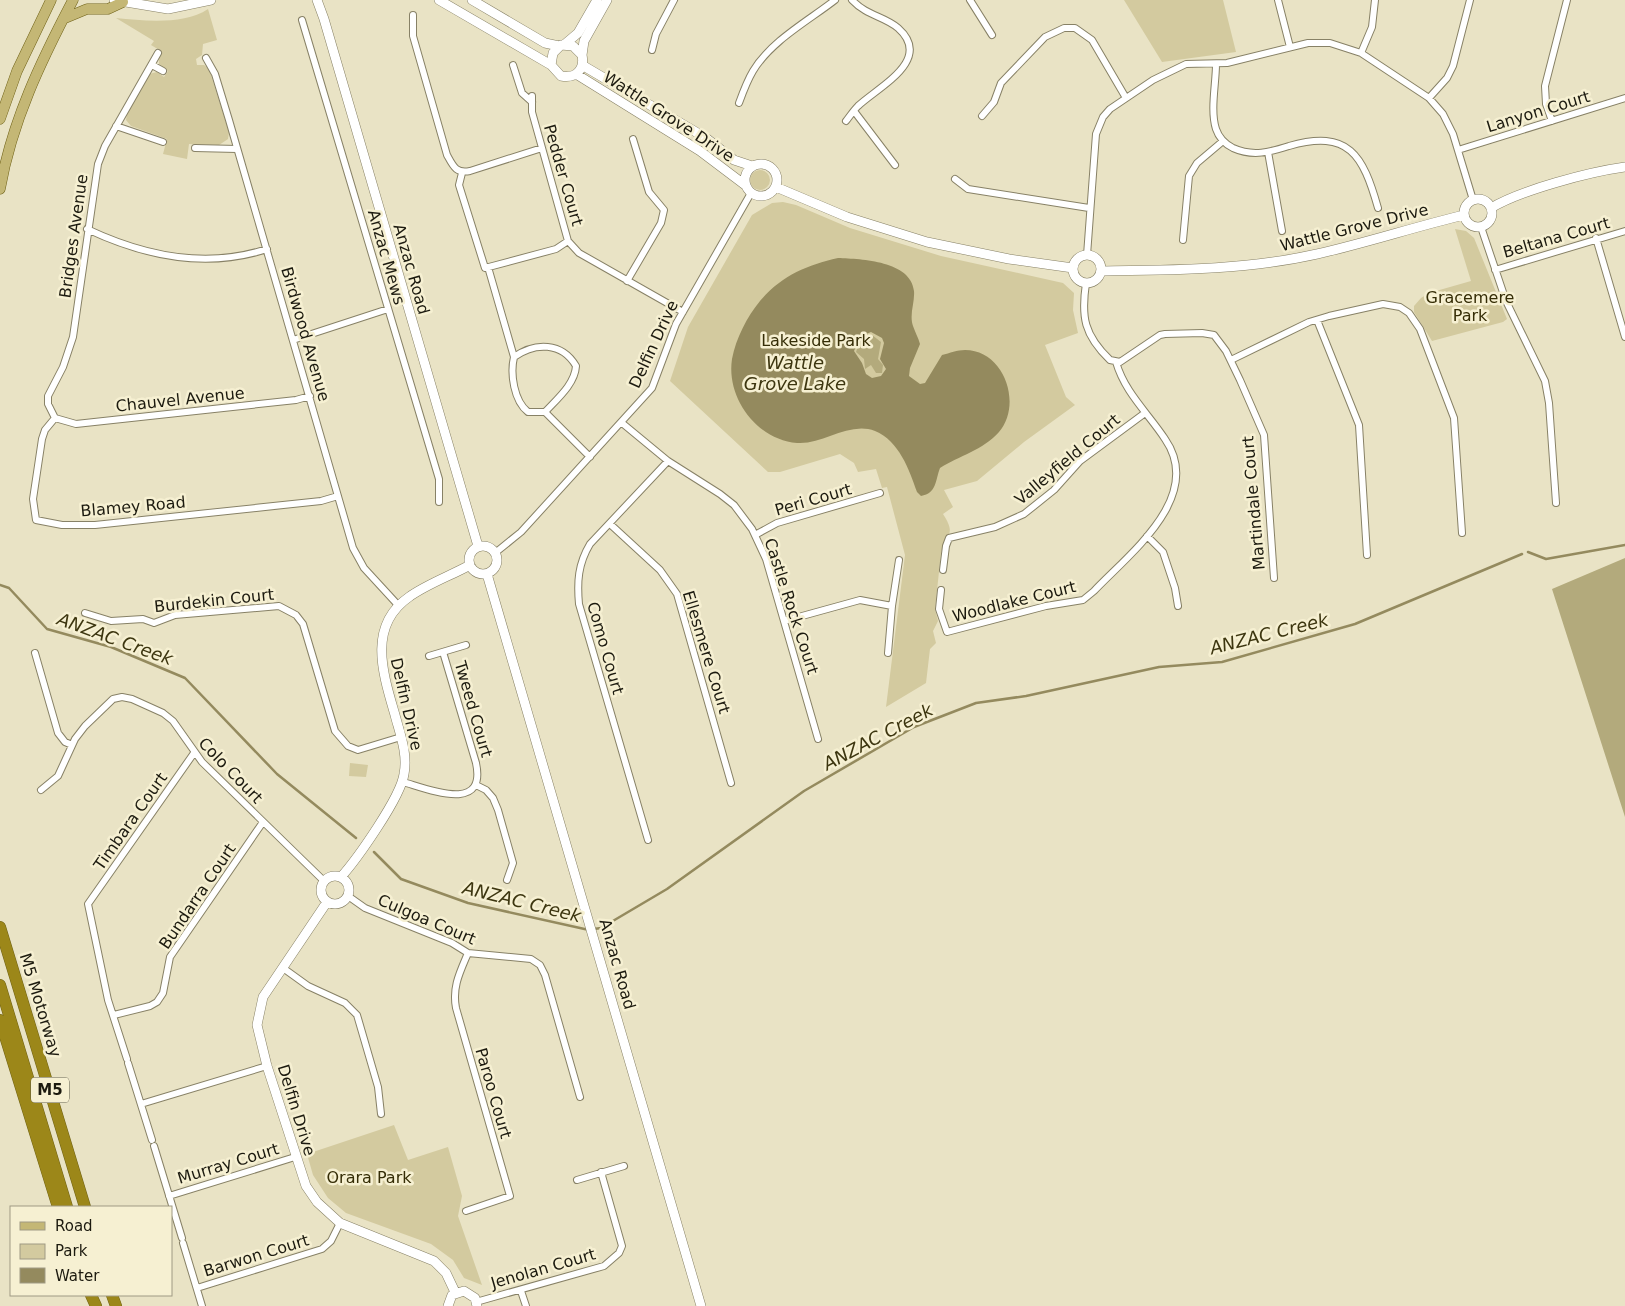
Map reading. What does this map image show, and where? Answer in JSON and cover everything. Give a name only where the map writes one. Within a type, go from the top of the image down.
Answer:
[{"type":"highway","points":[[0,916],[14,972]]},
{"type":"highway","name":"M5 Motorway","points":[[0,927],[86,1206]]},
{"type":"highway","name":"M5 Motorway","points":[[0,985],[67,1206]]},
{"type":"highway","points":[[0,1020],[58,1206]]},
{"type":"main road","points":[[0,119],[17,71],[51,0]]},
{"type":"main road","points":[[0,189],[14,129],[27,94],[73,0]]},
{"type":"main road","points":[[63,19],[86,9],[108,9],[119,1]]},
{"type":"street","points":[[119,1],[168,9],[211,0]]},
{"type":"street","name":"Anzac Road","points":[[316,0],[327,29],[478,546]]},
{"type":"street","points":[[439,0],[551,65],[561,76],[576,74],[582,65],[583,43],[607,0]]},
{"type":"street","points":[[472,0],[545,43],[575,47],[582,55]]},
{"type":"street","points":[[551,65],[551,57],[562,45],[578,33],[597,0]]},
{"type":"street","points":[[652,50],[656,34],[674,0]]},
{"type":"street","points":[[739,103],[752,71],[760,60],[778,43],[835,0]]},
{"type":"street","points":[[846,121],[854,111],[901,71],[908,62],[910,52],[900,30],[891,22],[865,11],[852,0]]},
{"type":"street","points":[[970,0],[992,35]]},
{"type":"street","points":[[1278,0],[1290,47]]},
{"type":"street","points":[[1362,53],[1372,27],[1374,0]]},
{"type":"street","points":[[1429,98],[1447,78],[1453,66],[1470,0]]},
{"type":"street","points":[[1552,121],[1546,104],[1545,86],[1567,0]]},
{"type":"street","points":[[412,15],[413,36],[447,155],[457,170],[462,173],[542,148]]},
{"type":"street","name":"Anzac Mews","points":[[302,20],[439,479],[439,502]]},
{"type":"street","points":[[982,116],[994,102],[1001,83],[1045,37],[1064,28],[1075,28],[1092,40],[1126,98]]},
{"type":"street","points":[[1087,255],[1099,126],[1110,109],[1153,80],[1186,64],[1216,64],[1320,42],[1362,53],[1429,98],[1442,114],[1458,150],[1473,200]]},
{"type":"street","name":"Bridges Avenue","points":[[55,418],[48,404],[48,396],[63,367],[73,337],[98,164],[116,126],[158,53]]},
{"type":"street","name":"Birdwood Avenue","points":[[206,58],[215,74],[358,559],[398,605]]},
{"type":"street","points":[[1216,64],[1214,118],[1223,141],[1246,152],[1268,152],[1313,140],[1330,141],[1344,146],[1356,155],[1364,167],[1378,208]]},
{"type":"street","points":[[152,65],[163,71]]},
{"type":"street","name":"Pedder Court","points":[[513,65],[522,92],[532,99],[532,112],[568,241],[579,253],[683,312]]},
{"type":"street","name":"Wattle Grove Drive","points":[[582,65],[706,138],[734,160],[752,166]]},
{"type":"street","name":"Wattle Grove Drive","points":[[576,74],[700,150],[745,185]]},
{"type":"street","name":"Lanyon Court","points":[[1458,150],[1625,98]]},
{"type":"street","points":[[854,111],[894,165]]},
{"type":"street","points":[[116,126],[163,142]]},
{"type":"street","points":[[627,281],[661,223],[664,210],[649,192],[633,138]]},
{"type":"street","points":[[1183,240],[1189,176],[1197,163],[1223,141]]},
{"type":"street","points":[[195,148],[237,149]]},
{"type":"street","points":[[1268,152],[1282,231]]},
{"type":"street","points":[[762,164],[772,168],[777,176],[776,187],[765,196],[751,193],[745,185],[745,174],[752,166],[762,164]]},
{"type":"street","points":[[1491,208],[1513,198],[1625,166]]},
{"type":"street","points":[[462,173],[459,185],[483,267],[488,268],[556,249],[568,241]]},
{"type":"street","points":[[955,179],[968,189],[1090,208]]},
{"type":"street","points":[[776,187],[847,217],[927,242],[985,255],[1073,268]]},
{"type":"street","name":"Delfin Drive","points":[[495,553],[521,532],[652,388],[683,312],[751,193]]},
{"type":"street","points":[[1473,200],[1484,200],[1491,208],[1490,220],[1481,227],[1470,225],[1464,215],[1467,204],[1473,200]]},
{"type":"street","name":"Wattle Grove Drive","points":[[1101,271],[1216,269],[1267,263],[1316,255],[1464,215]]},
{"type":"street","points":[[1481,227],[1506,301],[1545,381],[1549,402],[1556,503]]},
{"type":"street","points":[[87,230],[138,250],[182,258],[232,257],[267,249]]},
{"type":"street","name":"Beltana Court","points":[[1495,270],[1596,238],[1625,231]]},
{"type":"street","points":[[1596,238],[1625,337]]},
{"type":"street","points":[[1087,255],[1098,260],[1101,271],[1098,279],[1086,283],[1076,278],[1073,268],[1079,257],[1087,255]]},
{"type":"street","points":[[488,268],[514,357],[511,370],[520,402],[528,412],[545,412],[590,458]]},
{"type":"street","points":[[1086,283],[1082,307],[1085,326],[1105,355],[1116,362]]},
{"type":"street","points":[[1231,360],[1317,320],[1383,304],[1400,307],[1416,320],[1454,418],[1462,533]]},
{"type":"street","points":[[293,340],[388,309]]},
{"type":"street","points":[[1317,320],[1359,425],[1367,555]]},
{"type":"street","name":"Martindale Court","points":[[1116,362],[1120,362],[1160,335],[1193,332],[1214,335],[1231,360],[1264,435],[1274,578]]},
{"type":"street","points":[[514,357],[523,351],[547,346],[566,354],[576,366],[575,375],[571,382],[545,412]]},
{"type":"street","name":"Woodlake Court","points":[[941,590],[939,609],[947,632],[1046,606],[1083,600],[1147,536],[1169,506],[1176,485],[1176,471],[1166,439],[1121,379],[1116,362]]},
{"type":"street","name":"Chauvel Avenue","points":[[55,418],[76,424],[296,400],[310,396]]},
{"type":"street","name":"Valleyfield Court","points":[[943,570],[949,538],[1001,525],[1024,514],[1054,490],[1080,461],[1145,413]]},
{"type":"street","name":"Blamey Road","points":[[55,418],[45,430],[42,439],[33,500],[36,520],[62,525],[95,525],[321,500],[338,496]]},
{"type":"street","name":"Castle Rock Court","points":[[622,423],[668,461],[688,472],[727,500],[755,535],[766,560],[818,740]]},
{"type":"street","name":"Como Court","points":[[648,840],[579,604],[578,572],[582,558],[590,544],[668,461]]},
{"type":"street","name":"Peri Court","points":[[755,535],[777,522],[880,493]]},
{"type":"street","name":"Ellesmere Court","points":[[610,524],[660,570],[677,594],[731,783]]},
{"type":"street","points":[[1147,536],[1162,552],[1175,588],[1178,606]]},
{"type":"street","points":[[478,546],[489,547],[495,553],[496,566],[486,574],[477,573],[470,565],[470,555],[478,546]]},
{"type":"street","points":[[888,653],[892,606],[899,560]]},
{"type":"street","name":"Delfin Drive","points":[[341,877],[394,800],[403,782],[405,758],[401,737],[381,669],[380,656],[384,630],[398,605],[414,594],[470,565]]},
{"type":"street","name":"Anzac Road","points":[[486,574],[594,935],[701,1306]]},
{"type":"street","points":[[784,621],[860,600],[874,601],[892,606]]},
{"type":"street","name":"Burdekin Court","points":[[85,613],[111,621],[137,618],[154,623],[174,615],[279,606],[296,615],[303,624],[335,731],[341,740],[348,746],[358,750],[401,737]]},
{"type":"street","name":"Tweed Court","points":[[429,656],[466,644]]},
{"type":"street","name":"Tweed Court","points":[[443,652],[476,763],[478,774],[476,785]]},
{"type":"street","points":[[35,653],[58,733],[65,742],[72,745]]},
{"type":"street","name":"Colo Court","points":[[41,790],[58,776],[79,732],[109,702],[122,697],[163,712],[173,721],[194,753],[324,881]]},
{"type":"street","name":"Timbara Court","points":[[114,1015],[108,1000],[88,904],[194,753]]},
{"type":"street","points":[[403,782],[450,795],[469,792],[476,785],[486,790],[493,798],[498,810],[513,862],[507,880]]},
{"type":"street","name":"Bundarra Court","points":[[114,1015],[150,1006],[157,1002],[163,993],[170,957],[263,822]]},
{"type":"street","points":[[333,876],[341,877],[347,883],[348,896],[339,904],[327,902],[321,892],[324,881],[333,876]]},
{"type":"street","name":"Culgoa Court","points":[[348,896],[365,908],[452,943],[468,952],[531,959],[540,965],[545,974],[580,1097]]},
{"type":"street","name":"Delfin Drive","points":[[327,902],[263,997],[257,1025],[267,1066],[295,1157],[310,1193],[327,1213],[340,1223],[434,1261],[450,1279],[455,1292]]},
{"type":"street","name":"Paroo Court","points":[[466,1211],[510,1196],[453,996],[456,982],[468,952]]},
{"type":"street","points":[[283,968],[308,986],[344,1003],[358,1015],[378,1087],[381,1114]]},
{"type":"street","points":[[114,1015],[141,1104],[267,1066]]},
{"type":"street","name":"Murray Court","points":[[141,1104],[172,1206]]},
{"type":"street","name":"Murray Court","points":[[169,1196],[295,1157]]},
{"type":"street","points":[[577,1180],[624,1166]]},
{"type":"street","name":"Jenolan Court","points":[[476,1304],[604,1266],[619,1253],[622,1246],[620,1234],[601,1172]]},
{"type":"street","name":"Murray Court","points":[[172,1206],[182,1240]]},
{"type":"street","name":"Barwon Court","points":[[197,1288],[322,1249],[332,1241],[340,1223]]},
{"type":"street","name":"Barwon Court","points":[[182,1240],[202,1306]]},
{"type":"street","points":[[521,1291],[526,1306]]},
{"type":"street","points":[[448,1306],[449,1300],[455,1292],[468,1292],[476,1304]]},
{"type":"green space","points":[[1124,0],[1223,0],[1236,52],[1162,62]]},
{"type":"green space","points":[[208,9],[217,40],[203,44],[202,55],[196,59],[197,65],[204,65],[209,69],[229,132],[228,139],[219,145],[189,144],[187,159],[163,154],[167,139],[131,126],[126,120],[127,114],[149,74],[157,72],[164,77],[168,71],[159,64],[161,51],[151,45],[154,41],[116,18],[152,21],[176,20],[188,18]]},
{"type":"green space","points":[[760,170],[767,173],[770,180],[767,187],[760,190],[753,187],[750,180],[753,173]]},
{"type":"green space","name":"Lakeside Park","points":[[783,202],[796,205],[850,228],[941,256],[1063,283],[1074,293],[1073,310],[1078,333],[1045,345],[1066,397],[1075,405],[1024,442],[977,481],[944,490],[953,507],[943,514],[950,530],[941,553],[935,609],[938,621],[933,631],[936,643],[930,649],[926,683],[886,707],[905,555],[887,487],[882,488],[876,469],[858,472],[854,463],[840,454],[780,472],[768,472],[670,381],[688,327],[752,215],[772,203]]},
{"type":"green space","name":"Gracemere Park","points":[[1455,229],[1466,231],[1474,238],[1507,319],[1503,322],[1432,341],[1414,312],[1414,306],[1429,293],[1471,281]]},
{"type":"green space","points":[[350,763],[368,765],[366,777],[349,776]]},
{"type":"green space","name":"Orara Park","points":[[394,1125],[408,1160],[448,1147],[462,1196],[458,1216],[482,1285],[464,1278],[453,1260],[431,1244],[346,1213],[328,1198],[313,1175],[307,1154]]},
{"type":"shaded area","points":[[872,335],[881,342],[878,359],[883,365],[882,373],[876,373],[871,365],[865,369],[864,359],[856,352],[860,341]]},
{"type":"shaded area","points":[[1625,558],[1625,817],[1552,589]]},
{"type":"water","name":"Wattle Grove Lake","points":[[848,258],[872,261],[895,268],[904,273],[911,281],[914,291],[912,322],[920,344],[910,368],[909,376],[920,384],[925,383],[942,355],[965,350],[979,352],[990,359],[1006,380],[1009,407],[1006,420],[999,432],[986,444],[940,468],[935,486],[926,494],[921,496],[917,492],[907,465],[897,449],[891,442],[875,431],[856,429],[807,443],[782,440],[769,434],[757,425],[739,402],[731,374],[732,359],[739,336],[751,314],[768,292],[786,278],[805,268],[827,261]],"holes":[[[871,332],[882,338],[884,343],[880,359],[886,369],[881,376],[872,378],[866,374],[862,363],[854,351],[861,336]]]},
{"type":"waterway","name":"ANZAC Creek","points":[[1528,552],[1546,559],[1625,545]]},
{"type":"waterway","name":"ANZAC Creek","points":[[594,929],[601,928],[667,889],[804,791],[914,727],[976,703],[1026,696],[1159,667],[1222,662],[1355,624],[1522,554]]},
{"type":"waterway","name":"ANZAC Creek","points":[[0,585],[9,588],[47,629],[111,647],[185,678],[277,774],[356,838]]},
{"type":"waterway","name":"ANZAC Creek","points":[[374,852],[401,879],[468,903],[589,930]]}]
